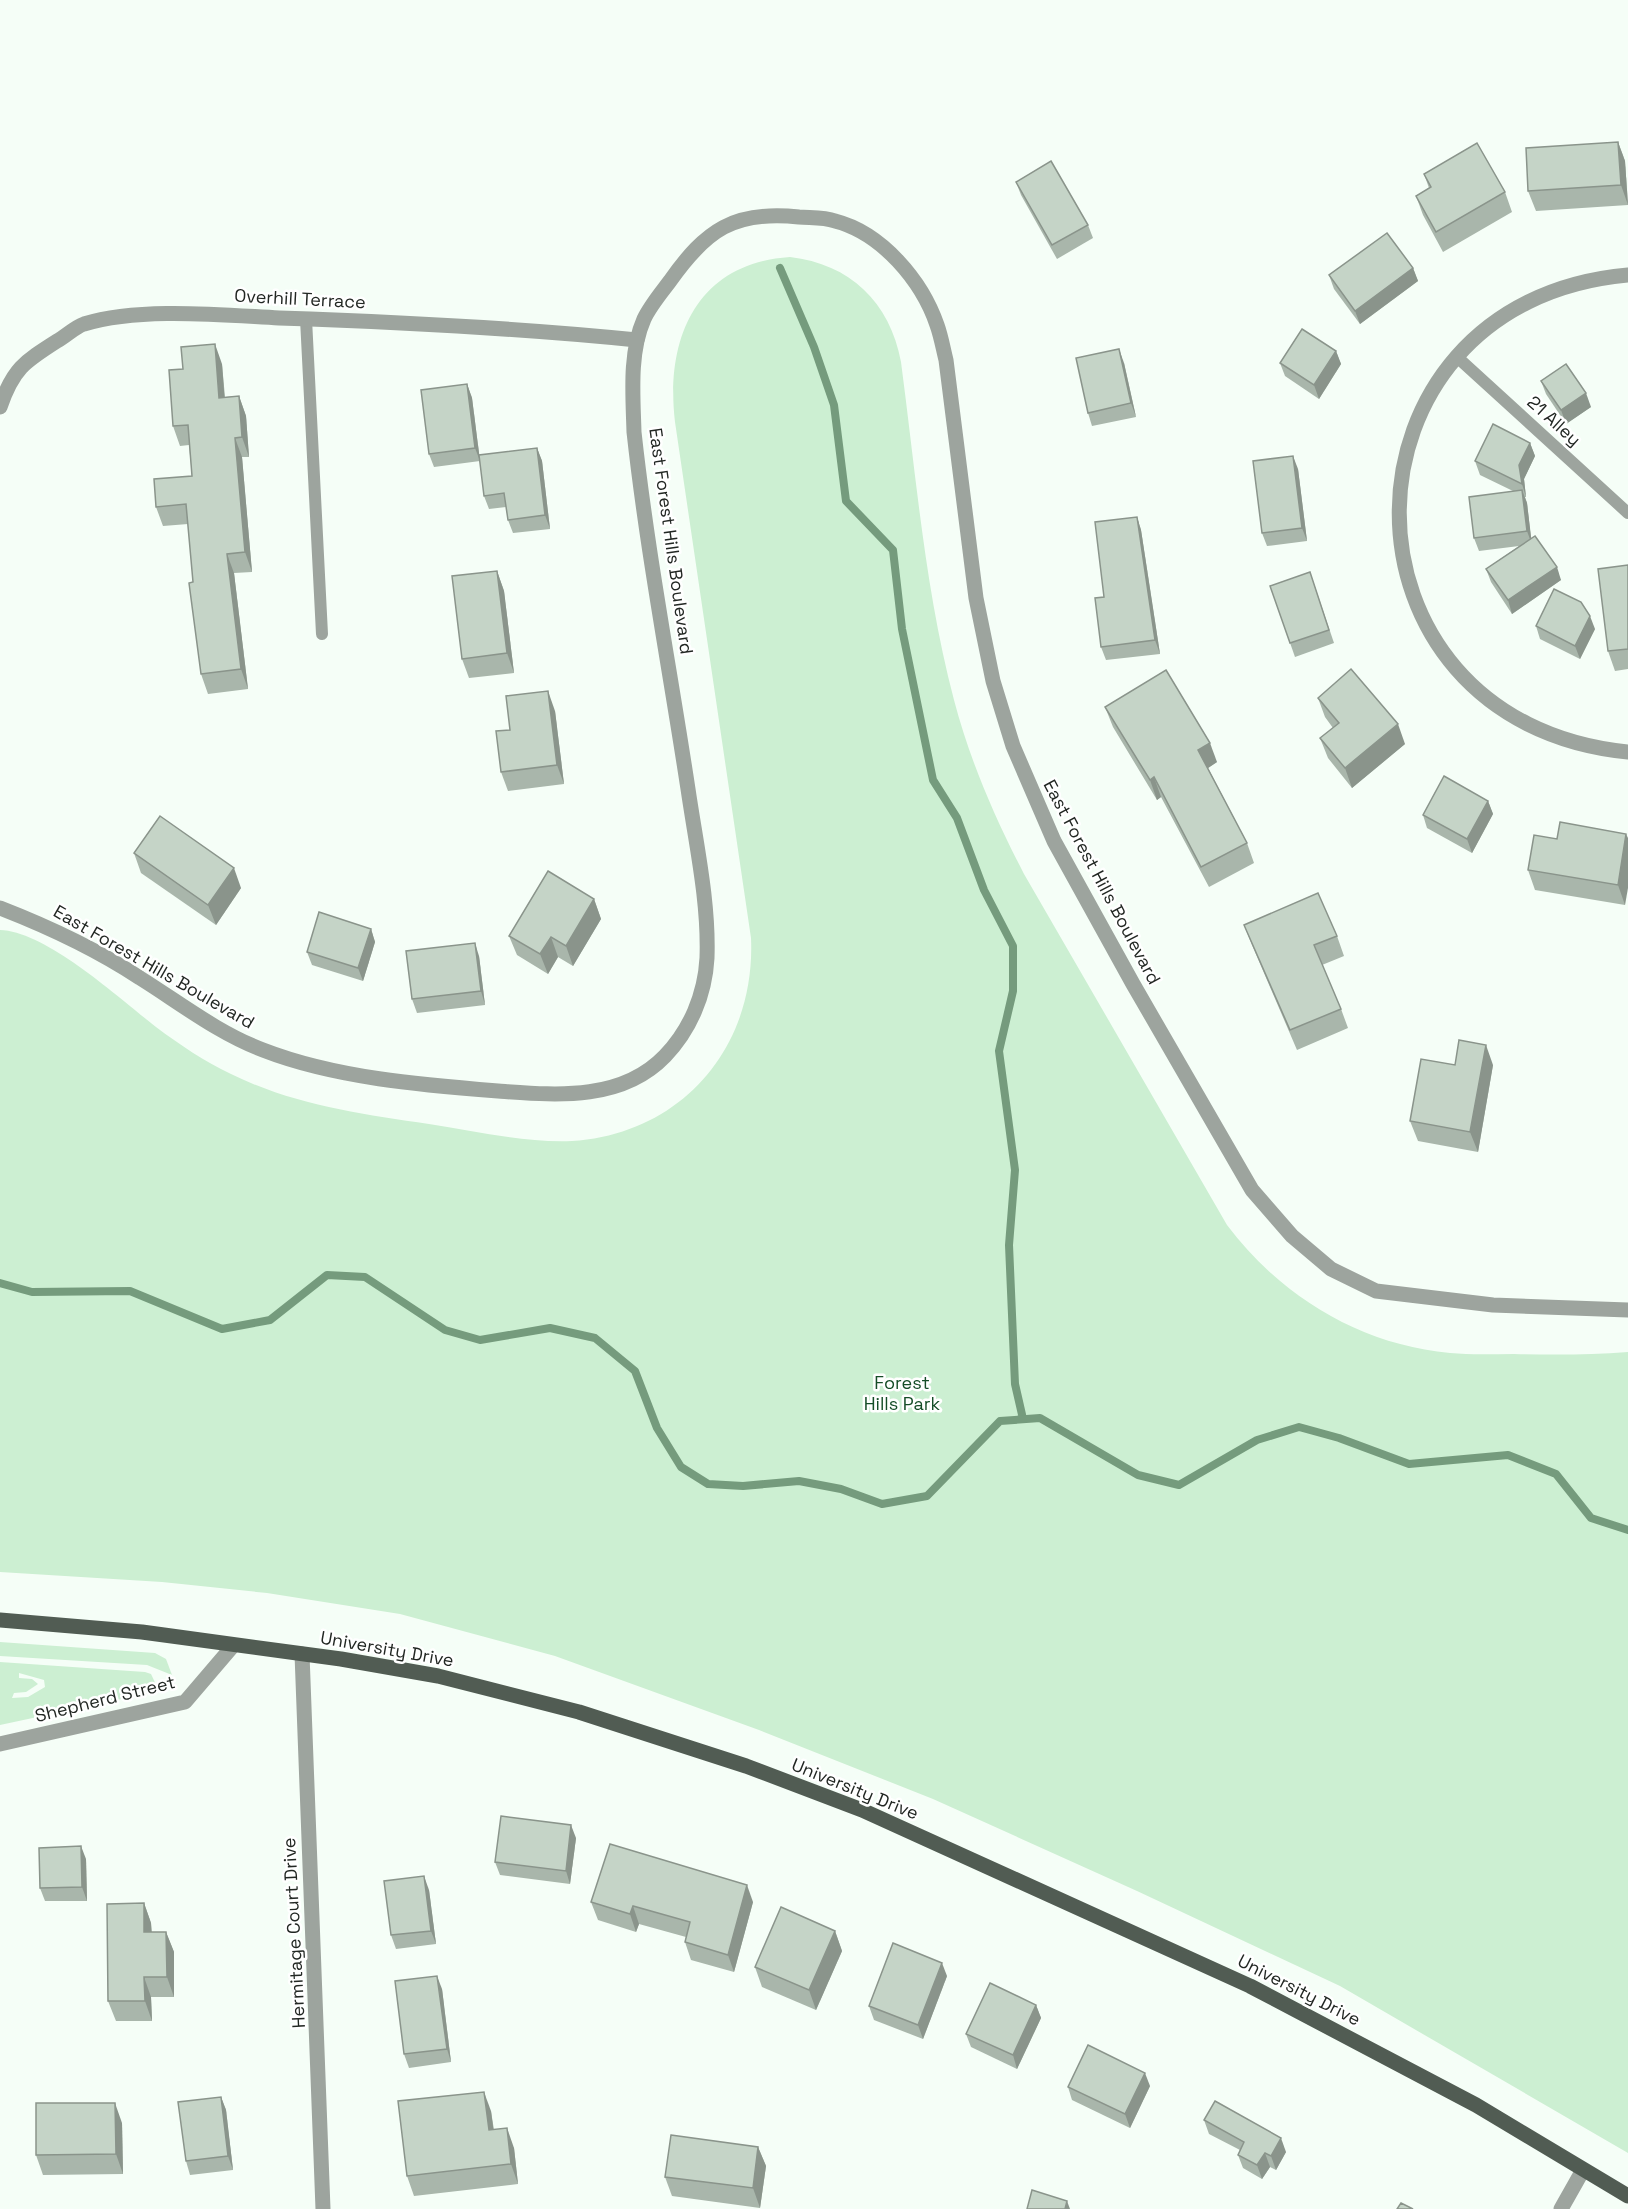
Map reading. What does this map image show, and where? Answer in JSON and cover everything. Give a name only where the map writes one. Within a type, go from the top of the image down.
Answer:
[{"type":"main road","name":"University Drive","points":[[0,1620],[142,1632],[438,1676],[579,1712],[746,1766],[862,1810],[1250,1986],[1476,2105],[1628,2196]]},
{"type":"street","name":"East Forest Hills Boulevard","points":[[0,908],[88,947],[234,1036],[264,1050],[317,1066],[436,1086],[547,1094],[603,1091],[624,1084],[647,1071],[664,1057],[694,1016],[702,992],[707,958],[701,878],[635,442],[633,384],[637,340],[644,318],[683,262],[702,240],[725,226],[751,217],[784,215],[835,220],[881,245],[918,288],[938,325],[946,360],[976,598],[993,681],[1013,746],[1054,841],[1133,984],[1252,1190],[1292,1236],[1331,1269],[1376,1291],[1493,1305],[1628,1310]]},
{"type":"street","points":[[1628,275],[1567,285],[1536,297],[1507,313],[1480,333],[1456,357],[1435,386],[1418,417],[1407,451],[1400,486],[1398,522],[1402,558],[1421,614],[1446,656],[1469,683],[1496,706],[1526,725],[1559,740],[1594,748],[1628,752]]},
{"type":"street","name":"Overhill Terrace","points":[[0,407],[14,374],[29,358],[83,325],[126,316],[200,315],[306,319],[572,333],[637,340]]},
{"type":"street","name":"Shepherd Street","points":[[0,1744],[185,1702],[232,1647]]},
{"type":"street","name":"Hermitage Court Drive","points":[[302,1654],[323,2209]]},
{"type":"street","points":[[1561,2209],[1583,2170]]},
{"type":"lane","points":[[306,319],[322,634]]},
{"type":"lane","name":"21 Alley","points":[[1456,357],[1628,513]]},
{"type":"green space","name":"Forest Hills Park","points":[[790,257],[812,261],[849,277],[877,304],[887,321],[896,341],[901,362],[928,575],[944,659],[960,723],[976,767],[993,810],[1024,874],[1227,1225],[1248,1251],[1298,1295],[1325,1313],[1385,1340],[1417,1348],[1458,1354],[1628,1352],[1628,2153],[1340,1986],[1137,1891],[933,1799],[759,1730],[555,1656],[400,1614],[267,1593],[162,1582],[0,1572],[0,930],[18,933],[60,954],[82,968],[174,1040],[202,1058],[255,1085],[328,1107],[500,1136],[572,1141],[611,1135],[647,1122],[678,1102],[705,1078],[726,1048],[741,1015],[749,978],[751,938],[675,422],[673,391],[682,334],[694,310],[710,290],[731,274],[758,262]]},
{"type":"green space","points":[[0,1642],[155,1653],[166,1659],[172,1675],[147,1665],[0,1656]]},
{"type":"green space","points":[[0,1662],[145,1672],[151,1674],[159,1691],[0,1725]],"holes":[[[19,1673],[44,1680],[45,1687],[28,1697],[12,1698],[14,1693],[26,1692],[38,1684],[32,1679],[19,1678]]]},
{"type":"building","points":[[1618,142],[1621,185],[1528,191],[1526,148]]},
{"type":"building","points":[[1477,143],[1505,192],[1436,232],[1416,196],[1431,187],[1424,174]]},
{"type":"building","points":[[1051,161],[1088,225],[1052,245],[1016,182]]},
{"type":"building","points":[[1387,233],[1413,268],[1355,311],[1329,275]]},
{"type":"building","points":[[1302,329],[1336,351],[1314,385],[1280,363]]},
{"type":"building","points":[[215,344],[219,398],[239,396],[242,437],[235,438],[245,552],[227,554],[241,669],[201,674],[189,583],[193,582],[186,504],[156,507],[154,479],[192,476],[188,425],[173,426],[169,370],[183,369],[181,347]]},
{"type":"building","points":[[1119,349],[1131,403],[1088,413],[1076,358]]},
{"type":"building","points":[[1566,364],[1586,393],[1561,410],[1541,381]]},
{"type":"building","points":[[467,384],[475,448],[429,454],[421,390]]},
{"type":"building","points":[[1493,424],[1530,443],[1519,465],[1522,484],[1475,461]]},
{"type":"building","points":[[537,448],[545,515],[508,520],[504,493],[484,496],[479,455]]},
{"type":"building","points":[[1293,456],[1302,528],[1262,533],[1253,461]]},
{"type":"building","points":[[1522,490],[1527,531],[1474,538],[1469,497]]},
{"type":"building","points":[[1137,517],[1155,640],[1101,647],[1095,598],[1104,597],[1095,522]]},
{"type":"building","points":[[1535,536],[1557,567],[1508,600],[1486,569]]},
{"type":"building","points":[[1628,565],[1628,649],[1608,651],[1598,569]]},
{"type":"building","points":[[497,571],[507,653],[462,659],[452,576]]},
{"type":"building","points":[[1310,572],[1329,630],[1290,643],[1270,586]]},
{"type":"building","points":[[1554,589],[1581,602],[1590,616],[1575,646],[1536,626]]},
{"type":"building","points":[[1351,669],[1398,724],[1345,768],[1320,738],[1339,723],[1318,698]]},
{"type":"building","points":[[1166,670],[1210,743],[1198,750],[1247,843],[1201,867],[1154,777],[1150,780],[1105,707]]},
{"type":"building","points":[[548,691],[557,765],[501,772],[496,731],[510,730],[506,696]]},
{"type":"building","points":[[1444,776],[1488,801],[1467,839],[1423,815]]},
{"type":"building","points":[[160,816],[234,868],[208,905],[134,853]]},
{"type":"building","points":[[1560,822],[1626,834],[1618,885],[1528,870],[1534,835],[1557,839]]},
{"type":"building","points":[[548,871],[594,899],[566,946],[551,937],[540,954],[509,936]]},
{"type":"building","points":[[1318,893],[1337,936],[1314,945],[1341,1009],[1290,1030],[1244,925]]},
{"type":"building","points":[[319,912],[371,929],[358,968],[307,952]]},
{"type":"building","points":[[475,943],[481,991],[412,999],[406,951]]},
{"type":"building","points":[[1459,1040],[1486,1045],[1470,1132],[1410,1121],[1421,1059],[1455,1065]]},
{"type":"building","points":[[501,1816],[571,1825],[566,1871],[495,1862]]},
{"type":"building","points":[[610,1844],[747,1885],[728,1955],[685,1942],[690,1922],[633,1906],[630,1914],[591,1902]]},
{"type":"building","points":[[81,1846],[82,1887],[40,1888],[39,1848]]},
{"type":"building","points":[[424,1876],[431,1931],[391,1935],[384,1881]]},
{"type":"building","points":[[144,1903],[144,1932],[166,1932],[167,1977],[144,1977],[145,2001],[108,2001],[107,1904]]},
{"type":"building","points":[[781,1907],[835,1931],[809,1990],[755,1967]]},
{"type":"building","points":[[893,1943],[942,1963],[918,2025],[869,2006]]},
{"type":"building","points":[[437,1976],[447,2049],[404,2054],[395,1981]]},
{"type":"building","points":[[990,1983],[1036,2005],[1013,2055],[966,2034]]},
{"type":"building","points":[[1088,2045],[1145,2073],[1125,2114],[1068,2087]]},
{"type":"building","points":[[484,2092],[489,2130],[507,2128],[511,2164],[407,2176],[398,2101]]},
{"type":"building","points":[[221,2097],[228,2156],[186,2161],[178,2102]]},
{"type":"building","points":[[1215,2101],[1281,2138],[1271,2156],[1265,2153],[1257,2165],[1238,2155],[1244,2142],[1204,2120]]},
{"type":"building","points":[[36,2103],[115,2103],[116,2154],[36,2155]]},
{"type":"building","points":[[671,2135],[758,2147],[753,2188],[665,2177]]},
{"type":"building","points":[[1032,2190],[1067,2201],[1065,2209],[1027,2209]]},
{"type":"building","points":[[1401,2203],[1413,2209],[1397,2209]]},
{"type":"waterway","points":[[780,268],[814,347],[834,405],[846,501],[893,550],[902,629],[933,780],[957,818],[984,890],[1013,946],[1013,991],[999,1051],[1015,1170],[1009,1245],[1015,1384],[1023,1419]]},
{"type":"waterway","points":[[0,1283],[32,1292],[130,1291],[222,1329],[270,1320],[327,1275],[365,1277],[445,1330],[480,1340],[550,1328],[595,1338],[635,1371],[657,1428],[681,1467],[708,1484],[743,1486],[799,1481],[841,1489],[882,1504],[927,1496],[1000,1421],[1040,1418],[1138,1475],[1179,1485],[1257,1440],[1299,1427],[1339,1438],[1409,1464],[1508,1455],[1556,1474],[1591,1518],[1628,1530]]}]
